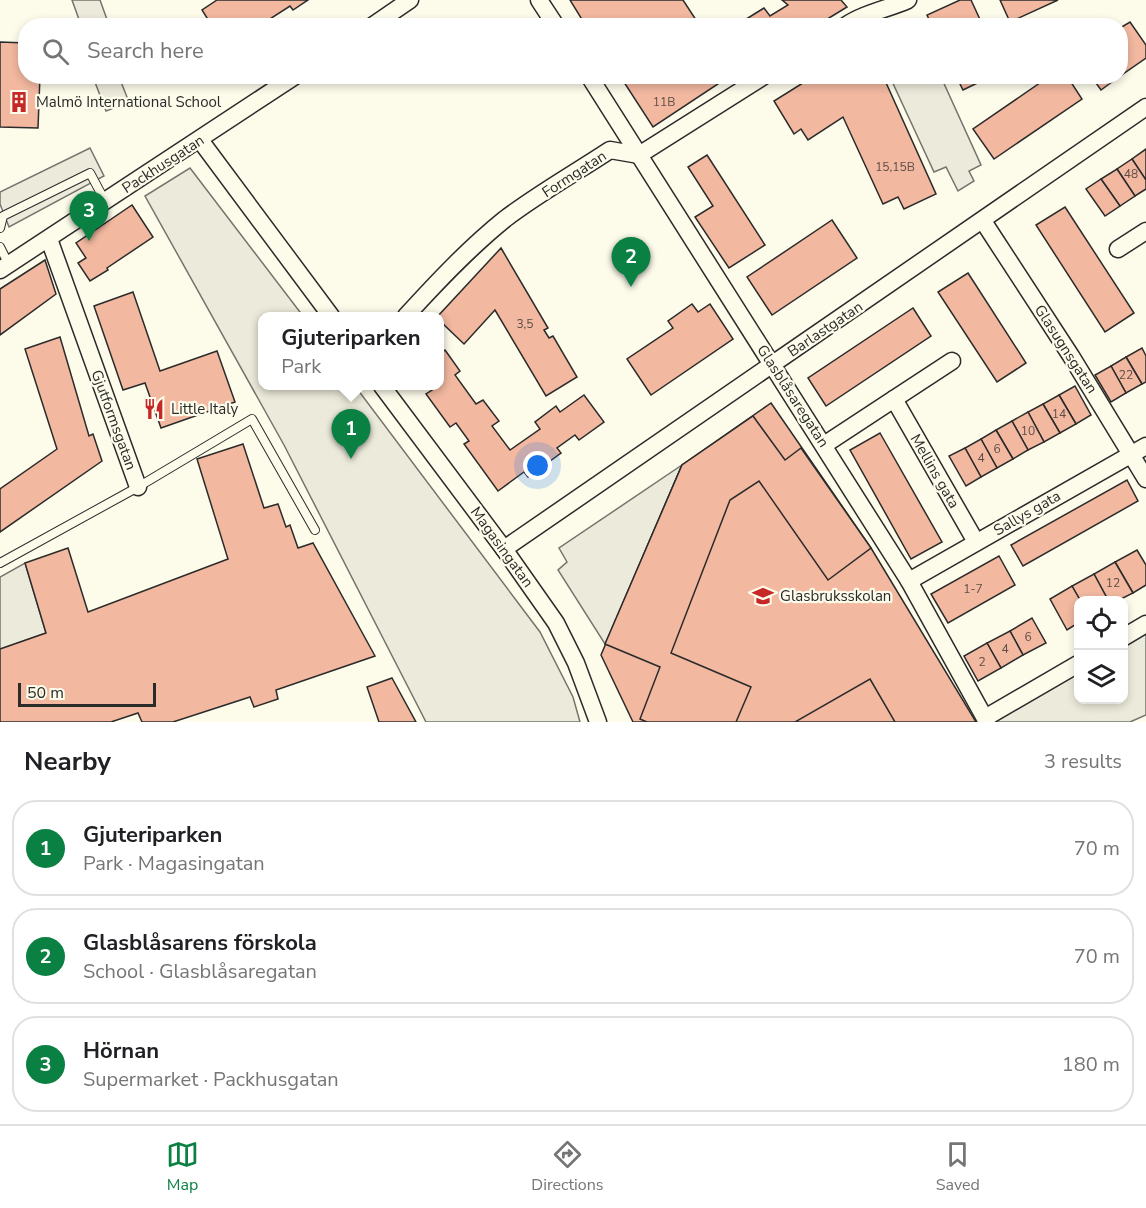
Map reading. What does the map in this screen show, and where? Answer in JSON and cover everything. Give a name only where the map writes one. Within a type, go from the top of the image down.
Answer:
[{"type":"street","points":[[384,18],[410,0]]},
{"type":"street","points":[[539,0],[551,18]]},
{"type":"street","points":[[856,18],[887,10],[908,0]]},
{"type":"street","name":"Packhusgatan","points":[[4,268],[283,84]]},
{"type":"street","name":"Glasblåsaregatan","points":[[594,84],[909,581],[986,720]]},
{"type":"street","points":[[639,155],[751,84]]},
{"type":"street","name":"Barlastgatan","points":[[504,549],[1146,108]]},
{"type":"street","points":[[200,140],[328,312]]},
{"type":"street","name":"Formgatan","points":[[410,312],[451,267],[506,219],[610,150],[639,155]]},
{"type":"street","name":"Glasugnsgatan","points":[[983,221],[1071,356],[1139,450],[1146,479]]},
{"type":"street","points":[[1118,249],[1146,231]]},
{"type":"street","name":"Gjutformsgatan","points":[[49,238],[138,487]]},
{"type":"street","points":[[824,445],[952,361]]},
{"type":"street","name":"Magasingatan","points":[[385,390],[504,549],[556,623],[576,663],[598,722]]},
{"type":"street","name":"Mellins gata","points":[[894,399],[976,542]]},
{"type":"street","name":"Sallys gata","points":[[909,581],[1139,450]]},
{"type":"street","points":[[1128,635],[1146,624]]},
{"type":"street","points":[[986,720],[1074,666]]},
{"type":"lane","points":[[0,228],[3,216],[90,173],[106,202]]},
{"type":"lane","points":[[0,248],[4,268]]},
{"type":"lane","points":[[138,487],[252,419],[315,530]]},
{"type":"lane","name":"Gjutformsgatan","points":[[0,562],[138,487]]},
{"type":"shaded area","points":[[72,0],[100,0],[106,18],[78,18]]},
{"type":"shaded area","points":[[96,84],[122,84],[129,102],[106,111]]},
{"type":"shaded area","points":[[893,84],[944,84],[981,165],[969,171],[974,181],[958,191],[946,167],[934,172]]},
{"type":"shaded area","points":[[90,148],[104,176],[9,227],[0,204],[0,192]]},
{"type":"shaded area","points":[[190,168],[300,312],[258,312],[258,390],[358,390],[540,632],[573,697],[580,722],[426,722],[284,445],[145,196]]},
{"type":"shaded area","points":[[682,465],[605,644],[558,570],[567,562],[559,548]]},
{"type":"shaded area","points":[[25,563],[46,633],[0,649],[0,577]]},
{"type":"shaded area","points":[[1146,634],[1146,715],[1130,722],[993,722],[1074,675],[1074,704],[1128,704],[1128,645]]},
{"type":"building","points":[[217,0],[308,0],[293,10],[290,6],[271,18],[207,18],[202,10]]},
{"type":"building","points":[[570,0],[683,0],[695,18],[581,18]]},
{"type":"building","points":[[782,0],[841,0],[847,7],[829,18],[748,18],[764,8],[770,16],[788,5]]},
{"type":"building","points":[[960,0],[971,0],[979,18],[928,18],[927,15]]},
{"type":"building","points":[[1000,0],[1058,0],[1019,18],[1008,18]]},
{"type":"building","points":[[1130,22],[1146,45],[1146,58],[1128,70],[1128,23]]},
{"type":"building","name":"Malmö International School","points":[[0,42],[18,43],[18,84],[40,84],[38,128],[0,127]]},
{"type":"building","points":[[625,84],[718,84],[653,127]]},
{"type":"building","points":[[801,84],[887,84],[936,194],[904,209],[898,197],[883,204],[843,117],[808,140],[801,129],[794,134],[774,101]]},
{"type":"building","points":[[960,84],[975,84],[963,90]]},
{"type":"building","points":[[1038,84],[1072,84],[1082,99],[994,159],[973,129]]},
{"type":"building","points":[[1097,84],[1109,84],[1101,90]]},
{"type":"building","points":[[1146,149],[1146,180],[1132,159]]},
{"type":"building","points":[[707,155],[765,245],[729,268],[695,217],[713,206],[688,167]]},
{"type":"building","points":[[1132,159],[1146,180],[1146,189],[1135,196],[1117,169]]},
{"type":"building","points":[[1117,169],[1135,196],[1120,206],[1101,179]]},
{"type":"building","points":[[1101,179],[1120,206],[1105,216],[1086,189]]},
{"type":"building","points":[[132,205],[153,237],[90,281],[78,263],[86,258],[76,243]]},
{"type":"building","points":[[1065,207],[1134,313],[1105,332],[1036,225]]},
{"type":"building","points":[[832,220],[857,258],[772,315],[747,277]]},
{"type":"building","points":[[501,248],[548,328],[544,330],[549,338],[553,336],[577,377],[546,396],[495,310],[464,344],[444,325],[444,312],[442,312]]},
{"type":"building","points":[[45,260],[56,294],[0,335],[0,289]]},
{"type":"building","points":[[968,273],[1026,363],[997,382],[938,292]]},
{"type":"building","points":[[133,292],[160,371],[217,351],[235,402],[161,428],[145,383],[123,390],[94,306]]},
{"type":"building","points":[[692,304],[698,312],[710,304],[733,339],[651,395],[627,359],[673,328],[668,321]]},
{"type":"building","points":[[913,308],[931,336],[826,406],[808,378]]},
{"type":"building","points":[[60,337],[89,436],[93,434],[102,461],[0,532],[0,489],[57,449],[25,349]]},
{"type":"building","points":[[1142,348],[1146,356],[1146,382],[1142,384],[1126,357]]},
{"type":"building","points":[[444,351],[460,371],[455,375],[476,404],[483,400],[499,421],[492,426],[510,450],[540,429],[535,422],[556,406],[560,412],[584,395],[604,422],[579,440],[575,435],[557,448],[561,453],[528,477],[524,472],[498,491],[464,444],[469,441],[456,423],[450,427],[426,394],[432,390],[444,390]]},
{"type":"building","points":[[1126,357],[1142,384],[1126,393],[1111,366]]},
{"type":"building","points":[[1111,366],[1126,393],[1111,402],[1095,375]]},
{"type":"building","points":[[1075,386],[1091,415],[1076,424],[1059,395]]},
{"type":"building","points":[[1059,395],[1076,424],[1060,433],[1043,404]]},
{"type":"building","name":"Glasbruksskolan","points":[[771,403],[871,548],[976,722],[633,722],[601,655],[682,465]]},
{"type":"building","points":[[1043,404],[1060,433],[1044,442],[1028,412]]},
{"type":"building","points":[[1028,412],[1044,442],[1028,450],[1012,421]]},
{"type":"building","points":[[753,416],[785,460],[801,448],[871,548],[828,580],[759,481],[730,500],[671,653],[751,687],[736,722],[647,722],[640,719],[660,667],[605,644],[682,465]]},
{"type":"building","points":[[1012,421],[1028,450],[1013,459],[996,430]]},
{"type":"building","points":[[996,430],[1013,459],[997,468],[981,439]]},
{"type":"building","points":[[880,433],[942,542],[911,559],[850,450]]},
{"type":"building","points":[[981,439],[997,468],[981,477],[965,448]]},
{"type":"building","points":[[243,444],[264,508],[278,504],[286,527],[290,525],[298,548],[313,543],[375,656],[276,690],[278,699],[254,707],[250,697],[173,722],[142,722],[138,713],[111,722],[0,722],[0,649],[46,633],[25,563],[68,548],[88,612],[228,559],[197,459]]},
{"type":"building","points":[[965,448],[981,477],[966,486],[949,456]]},
{"type":"building","points":[[1127,480],[1138,501],[1023,566],[1011,545]]},
{"type":"building","points":[[1137,550],[1146,565],[1146,585],[1133,593],[1115,562]]},
{"type":"building","points":[[999,556],[1015,585],[948,623],[931,594]]},
{"type":"building","points":[[1115,562],[1133,593],[1127,596],[1106,596],[1094,574]]},
{"type":"building","points":[[1094,574],[1106,596],[1078,596],[1072,586]]},
{"type":"building","points":[[1072,586],[1078,596],[1074,596],[1074,626],[1067,630],[1050,599]]},
{"type":"building","points":[[1032,618],[1046,643],[1023,655],[1010,631]]},
{"type":"building","points":[[1010,631],[1023,655],[1001,668],[987,643]]},
{"type":"building","points":[[987,643],[1001,668],[978,681],[964,656]]},
{"type":"building","points":[[392,678],[416,722],[379,722],[367,687]]},
{"type":"building","points":[[870,679],[895,722],[795,722]]},
{"type":"place","name":"Malmö International School","points":[[19,102]]},
{"type":"place","name":"Hörnan","points":[[89,241]]},
{"type":"place","name":"Glasblåsarens förskola","points":[[631,287]]},
{"type":"place","name":"Little Italy","points":[[154,409]]},
{"type":"place","name":"Gjuteriparken","points":[[351,459]]},
{"type":"place","name":"Glasbruksskolan","points":[[763,596]]}]
